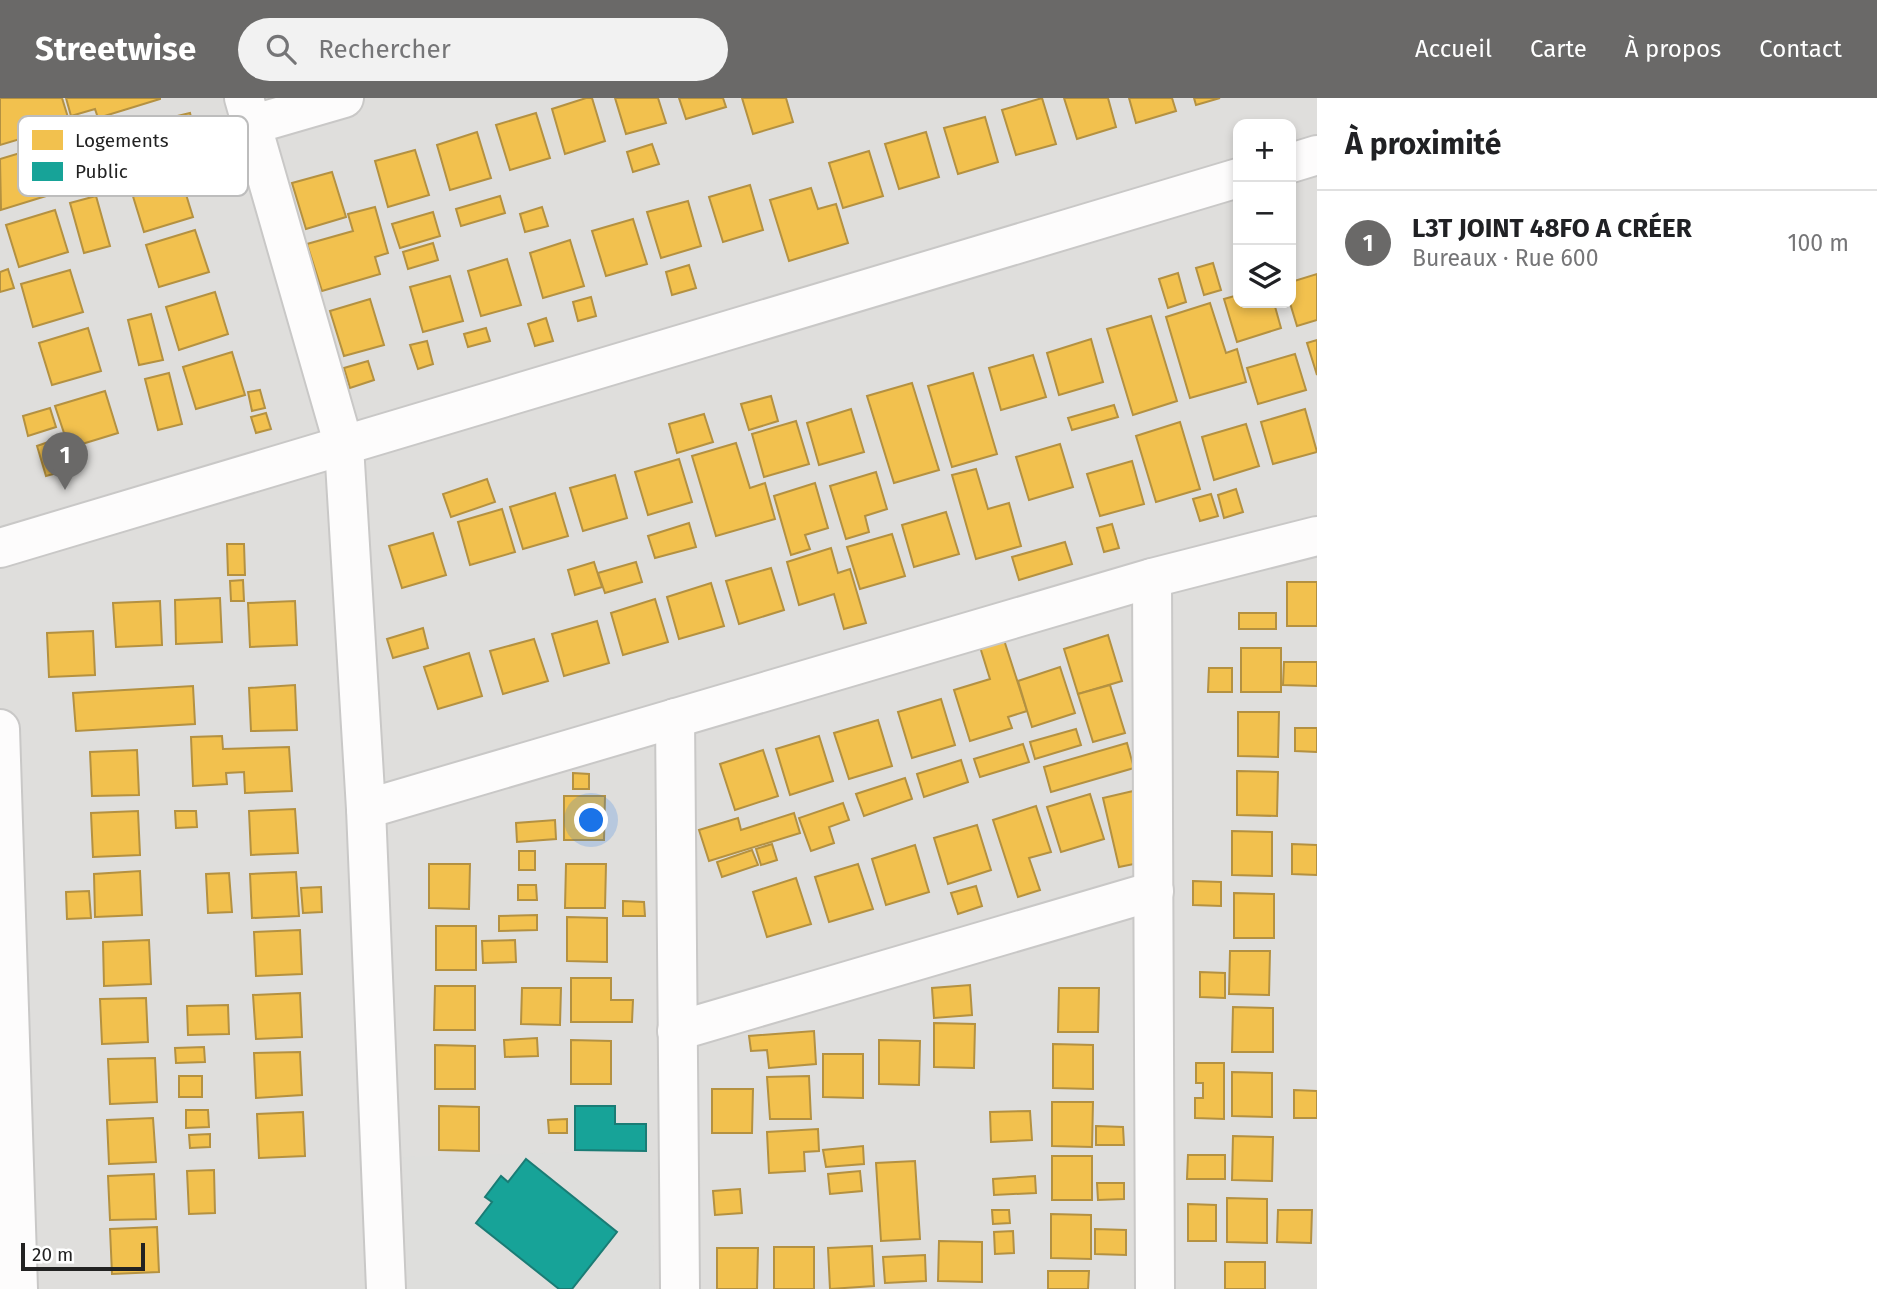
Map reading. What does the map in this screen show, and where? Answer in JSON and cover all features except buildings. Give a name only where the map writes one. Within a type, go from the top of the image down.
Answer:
[{"type":"street","points":[[344,98],[247,111],[344,446],[366,809],[386,1289]]},
{"type":"street","points":[[1296,161],[1317,155]]},
{"type":"street","points":[[0,548],[1233,179]]},
{"type":"street","points":[[366,809],[1152,578],[1317,536]]},
{"type":"street","points":[[1152,578],[1155,1289]]},
{"type":"street","points":[[675,718],[680,1289]]},
{"type":"street","points":[[0,729],[18,1289]]},
{"type":"street","points":[[677,1031],[1154,891]]},
{"type":"shaded area","points":[[0,98],[1317,98],[1317,1289],[0,1289]]},
{"type":"shaded area","points":[[650,1150],[655,1289],[408,1289],[403,1157]]},
{"type":"place","name":"L3T JOINT 48FO A CRÉER","points":[[65,490]]}]
